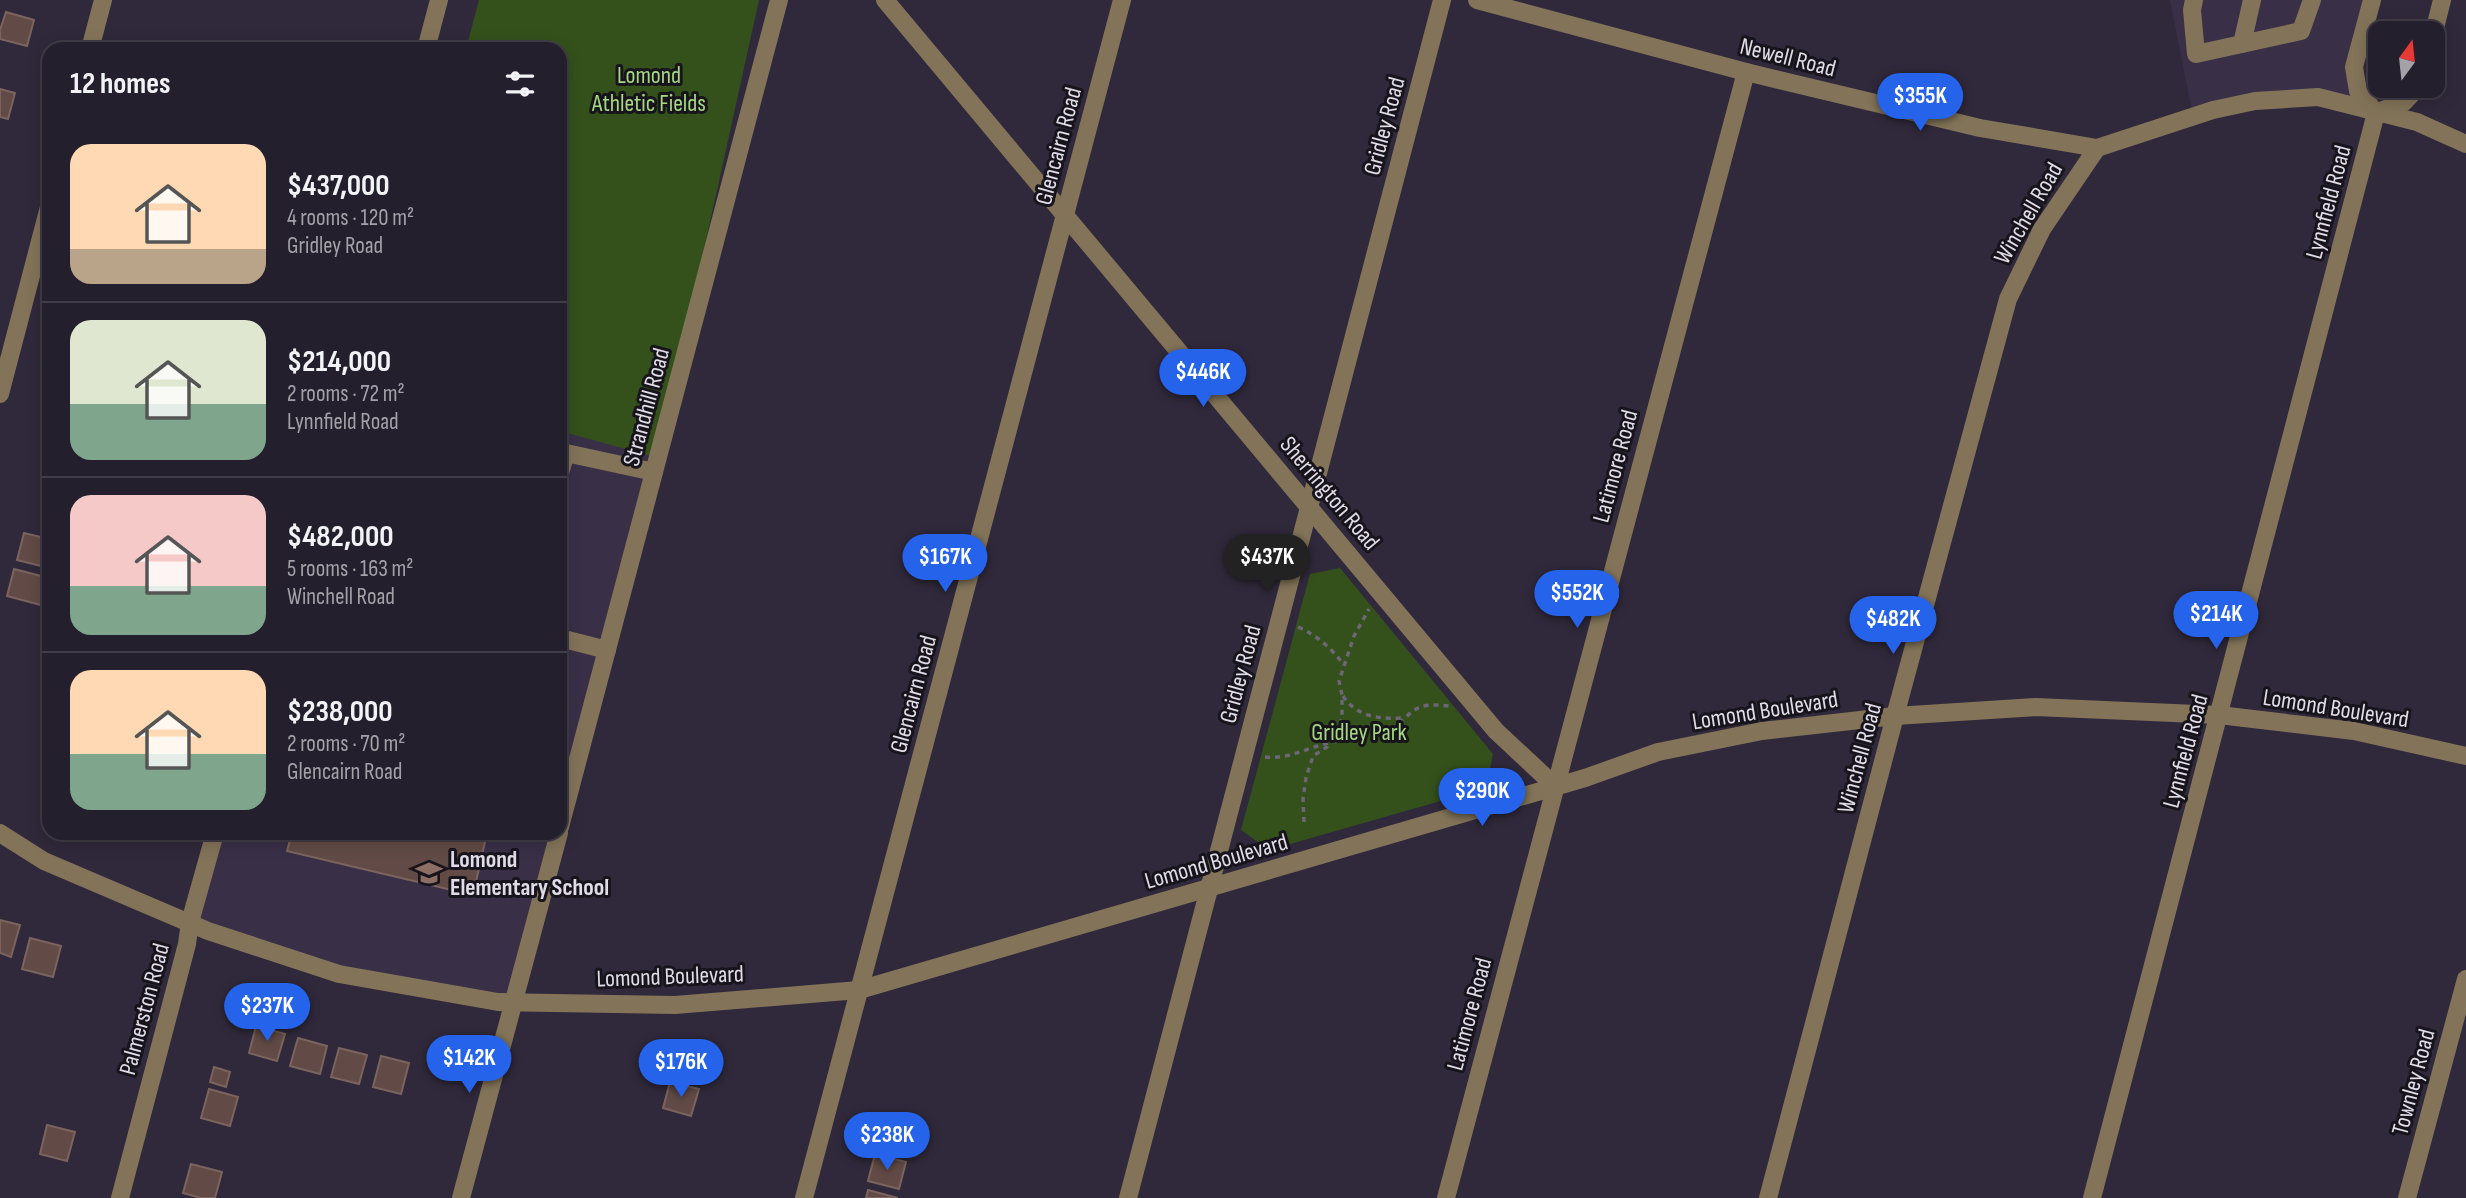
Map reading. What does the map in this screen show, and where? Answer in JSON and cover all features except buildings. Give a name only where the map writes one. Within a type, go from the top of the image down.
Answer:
[{"type":"street","points":[[92,42],[103,0]]},
{"type":"street","points":[[428,42],[439,0]]},
{"type":"street","name":"Strandhill Road","points":[[567,801],[779,0]]},
{"type":"street","name":"Sherrington Road","points":[[885,0],[1496,731],[1555,786]]},
{"type":"street","name":"Glencairn Road","points":[[804,1198],[1122,0]]},
{"type":"street","name":"Gridley Road","points":[[1128,1198],[1443,0]]},
{"type":"street","name":"Newell Road","points":[[1476,0],[1746,72],[1980,128],[2096,148],[2213,110],[2255,101],[2318,97],[2376,113]]},
{"type":"street","points":[[2194,0],[2192,10],[2196,54],[2301,31],[2312,0]]},
{"type":"street","points":[[2242,44],[2252,0]]},
{"type":"street","points":[[2372,0],[2354,67],[2358,91],[2376,113],[2417,122],[2466,144]]},
{"type":"street","points":[[2437,21],[2442,0]]},
{"type":"street","name":"Latimore Road","points":[[1446,1198],[1746,72]]},
{"type":"street","points":[[2376,113],[2408,98]]},
{"type":"street","name":"Lynnfield Road","points":[[2092,1198],[2376,113]]},
{"type":"street","name":"Winchell Road","points":[[1768,1198],[2008,299],[2042,229],[2096,148]]},
{"type":"street","points":[[0,394],[42,234]]},
{"type":"street","points":[[567,453],[654,472]]},
{"type":"street","points":[[567,640],[607,650]]},
{"type":"street","name":"Lomond Boulevard","points":[[0,833],[44,860],[208,931],[339,974],[498,1002],[675,1005],[859,990],[1555,786],[1658,752],[1762,731],[1895,716],[2036,707],[2220,715],[2354,732],[2466,756]]},
{"type":"street","name":"Palmerston Road","points":[[120,1198],[213,840]]},
{"type":"street","points":[[461,1198],[557,840]]},
{"type":"street","name":"Townley Road","points":[[2407,1198],[2466,979]]},
{"type":"path","points":[[1304,822],[1306,778],[1313,756],[1329,743],[1342,719],[1339,681],[1354,636],[1369,609]]},
{"type":"path","points":[[1298,628],[1310,632],[1333,650],[1343,665]]},
{"type":"path","points":[[1342,695],[1348,703],[1378,719],[1403,718]]},
{"type":"path","points":[[1265,757],[1283,758],[1329,743],[1367,738],[1388,730],[1418,706],[1449,706]]},
{"type":"shaded area","points":[[2170,0],[2372,0],[2354,67],[2376,113],[2318,97],[2193,116]]},
{"type":"shaded area","points":[[567,432],[658,458],[567,801]]},
{"type":"shaded area","points":[[213,840],[557,840],[513,1001],[339,974],[190,922]]},
{"type":"green space","name":"Lomond Athletic Fields","points":[[479,0],[759,0],[658,458],[567,433],[567,42],[468,42]]},
{"type":"green space","name":"Gridley Park","points":[[1340,568],[1493,754],[1486,788],[1269,850],[1241,830],[1310,574]]},
{"type":"place","name":"Lomond Elementary School","points":[[429,873]]}]
